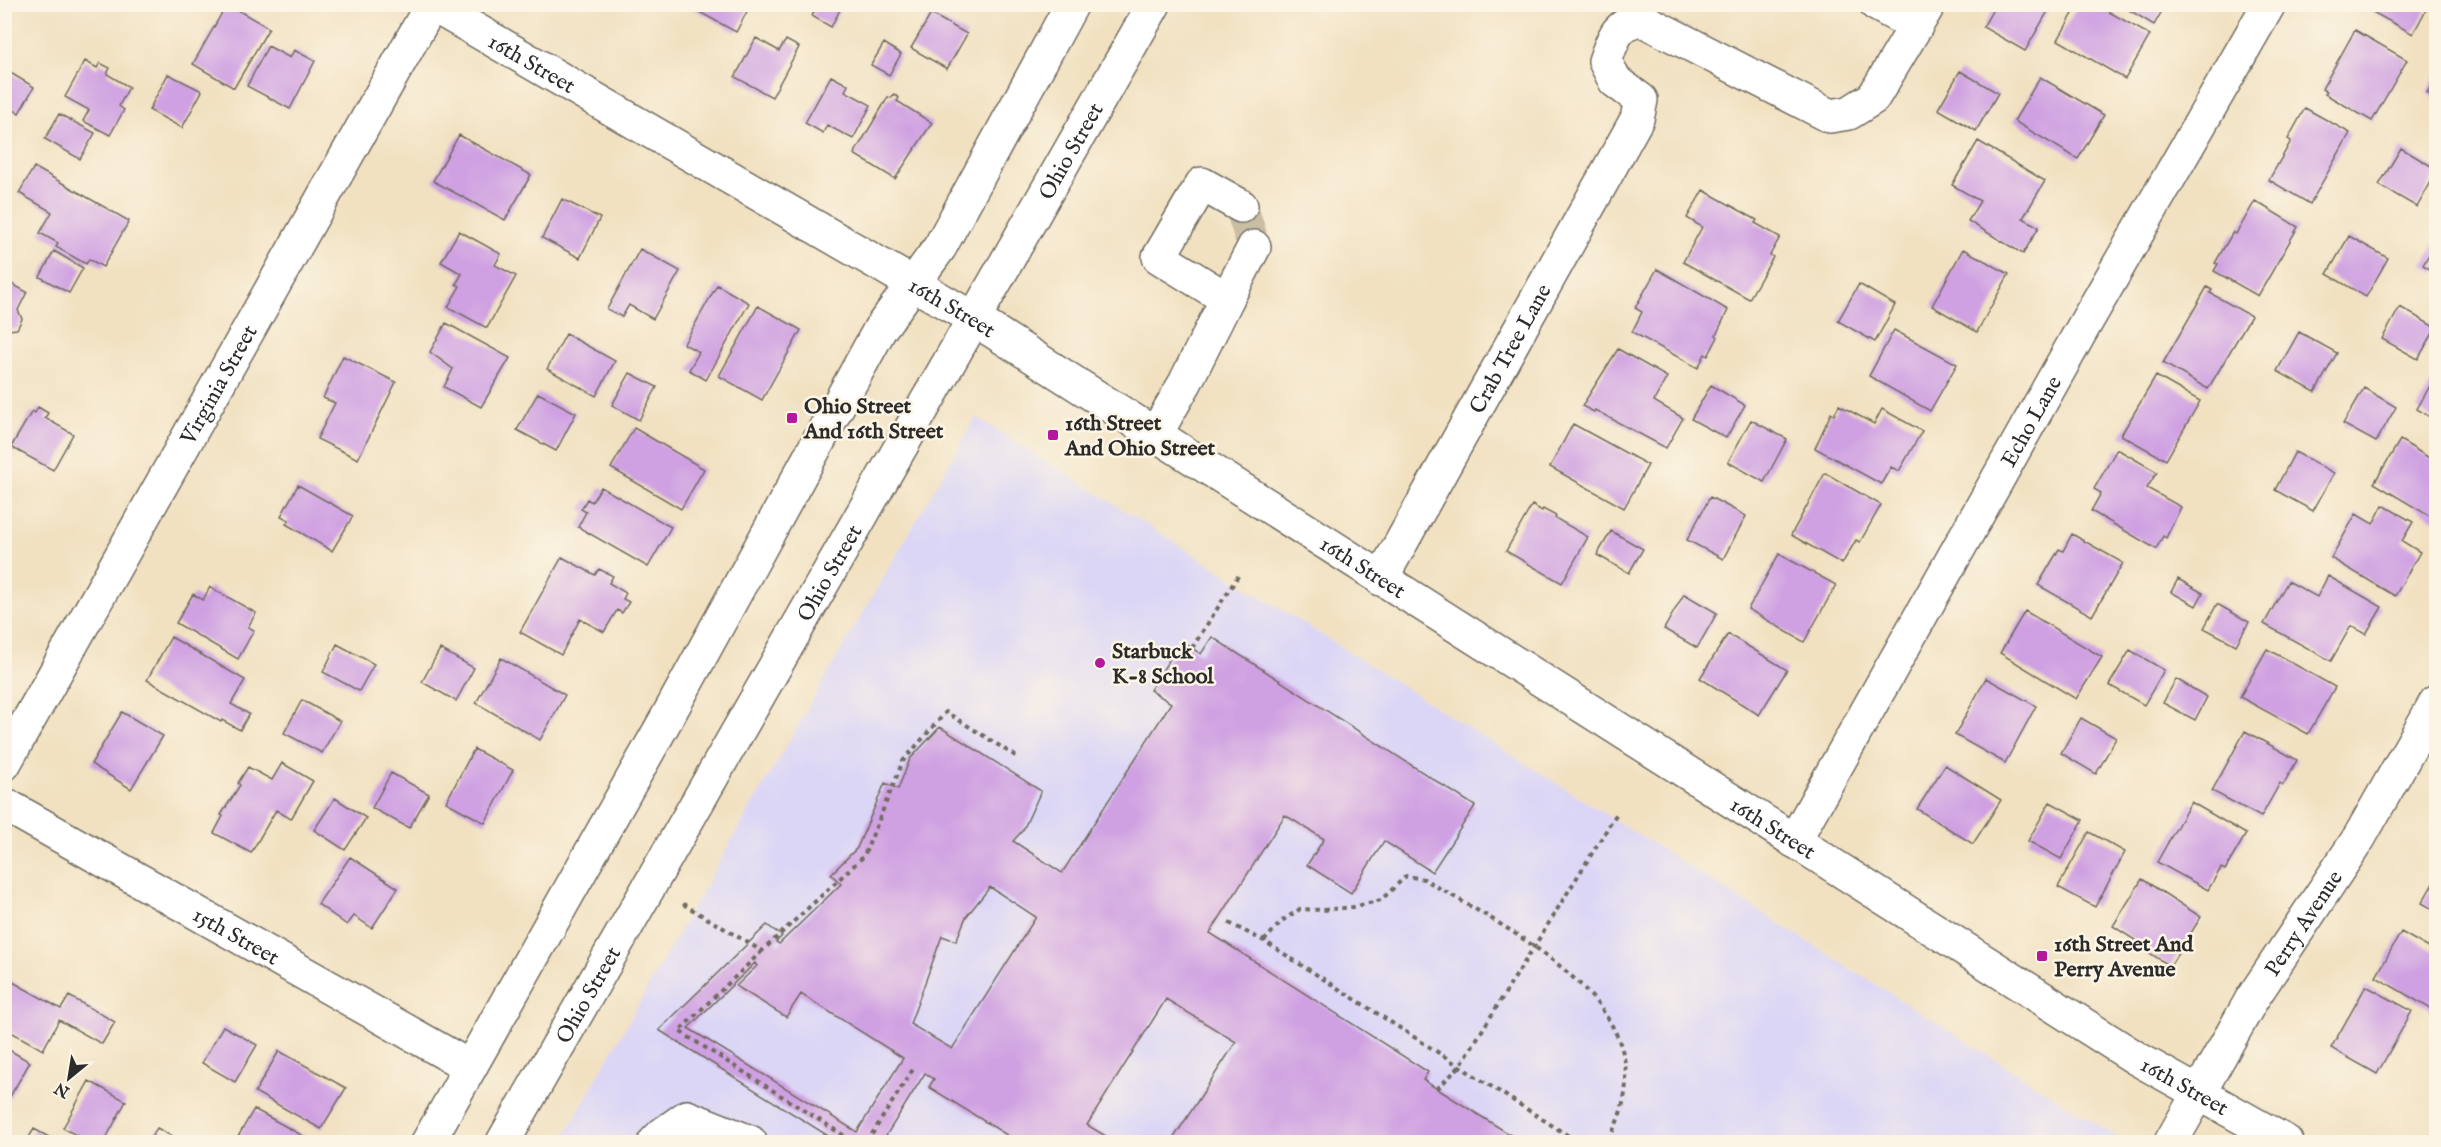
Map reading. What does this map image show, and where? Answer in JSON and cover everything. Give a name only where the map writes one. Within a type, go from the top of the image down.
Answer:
[{"type":"street","points":[[428,1143],[669,714],[880,328],[940,247],[1072,4]]},
{"type":"street","name":"Ohio Street","points":[[503,1143],[1154,4]]},
{"type":"street","points":[[1643,11],[1830,116],[1849,113],[1874,98],[1923,15],[1876,4]]},
{"type":"street","name":"Echo Lane","points":[[1794,841],[2081,331],[2269,4]]},
{"type":"street","name":"16th Street","points":[[432,5],[974,319],[2136,1058],[2286,1143]]},
{"type":"street","name":"Virginia Street","points":[[4,764],[432,5]]},
{"type":"street","name":"Crab Tree Lane","points":[[1381,579],[1637,119],[1641,100],[1615,81],[1605,62],[1614,38],[1623,25],[1643,11]]},
{"type":"street","points":[[1227,299],[1159,257],[1202,184],[1241,206]]},
{"type":"street","points":[[1155,435],[1185,383],[1254,248]]},
{"type":"street","name":"Perry Avenue","points":[[2171,1143],[2252,999],[2359,838],[2436,702]]},
{"type":"street","name":"15th Street","points":[[4,804],[470,1067]]},
{"type":"street","points":[[655,1143],[663,1134],[687,1117],[750,1143]]},
{"type":"path","points":[[1192,648],[1240,573]]},
{"type":"path","points":[[854,1143],[679,1031],[864,856],[903,761],[946,712],[1017,756]]},
{"type":"path","points":[[1437,1089],[1460,1066],[1617,813]]},
{"type":"path","points":[[1264,941],[1282,921],[1300,909],[1323,910],[1353,907],[1381,900],[1406,876],[1424,879],[1534,946],[1568,972],[1593,996],[1618,1034],[1625,1070],[1624,1098],[1616,1127],[1607,1143]]},
{"type":"path","points":[[683,904],[762,951]]},
{"type":"path","points":[[1230,923],[1264,941],[1578,1143]]},
{"type":"path","points":[[867,1143],[915,1066]]},
{"type":"shaded area","name":"Starbuck K-8 School","points":[[976,417],[2119,1138],[2116,1142],[561,1142],[692,909]]},
{"type":"building","points":[[227,4],[269,28],[234,88],[193,64]]},
{"type":"building","points":[[694,4],[751,4],[736,32],[692,8]]},
{"type":"building","points":[[818,4],[843,4],[831,27],[812,16]]},
{"type":"building","points":[[1996,4],[2035,4],[2048,11],[2025,51],[1983,27]]},
{"type":"building","points":[[2119,4],[2166,4],[2154,25]]},
{"type":"building","points":[[2369,4],[2429,4],[2413,34],[2367,9]]},
{"type":"building","points":[[2078,5],[2097,5],[2150,35],[2125,79],[2058,40]]},
{"type":"building","points":[[931,14],[967,34],[947,69],[911,48]]},
{"type":"building","points":[[2355,30],[2407,60],[2372,121],[2325,94],[2327,92],[2322,89]]},
{"type":"building","points":[[756,38],[779,51],[786,40],[799,47],[772,97],[735,77]]},
{"type":"building","points":[[884,43],[901,54],[889,75],[871,65]]},
{"type":"building","points":[[268,46],[290,58],[294,50],[315,61],[290,109],[247,86]]},
{"type":"building","points":[[85,61],[97,68],[100,63],[110,68],[107,74],[129,87],[119,106],[124,110],[110,135],[83,121],[89,110],[65,97]]},
{"type":"building","points":[[4,69],[34,87],[19,113],[4,105]]},
{"type":"building","points":[[1960,71],[1998,93],[1976,131],[1938,109]]},
{"type":"building","points":[[168,74],[202,91],[182,128],[149,110]]},
{"type":"building","points":[[831,76],[848,85],[845,91],[871,105],[853,139],[827,125],[823,133],[805,123]]},
{"type":"building","points":[[2436,76],[2436,99],[2427,93]]},
{"type":"building","points":[[2040,77],[2104,115],[2078,159],[2014,121]]},
{"type":"building","points":[[894,94],[899,98],[897,101],[932,123],[895,179],[854,154],[888,97],[891,98]]},
{"type":"building","points":[[2305,108],[2350,133],[2310,204],[2269,180],[2291,141],[2288,139]]},
{"type":"building","points":[[59,114],[95,133],[80,159],[45,139]]},
{"type":"building","points":[[459,135],[531,175],[505,220],[433,181]]},
{"type":"building","points":[[1978,141],[2045,181],[2023,218],[2039,227],[2023,254],[1968,221],[1980,201],[1952,185]]},
{"type":"building","points":[[2401,148],[2436,169],[2417,207],[2379,185]]},
{"type":"building","points":[[34,167],[129,221],[103,267],[89,259],[86,264],[56,247],[58,243],[40,233],[52,212],[19,193]]},
{"type":"building","points":[[1703,190],[1757,220],[1755,223],[1780,237],[1770,255],[1773,257],[1749,299],[1683,262],[1702,227],[1687,218]]},
{"type":"building","points":[[562,199],[600,218],[580,258],[542,238]]},
{"type":"building","points":[[2255,201],[2298,227],[2258,296],[2214,271],[2218,264],[2215,263],[2233,232],[2236,234]]},
{"type":"building","points":[[459,231],[501,254],[495,265],[516,276],[487,328],[448,307],[460,286],[456,284],[462,274],[441,262]]},
{"type":"building","points":[[2349,236],[2388,258],[2366,297],[2327,274]]},
{"type":"building","points":[[2436,242],[2436,273],[2423,265]]},
{"type":"building","points":[[640,249],[680,271],[653,319],[629,305],[622,317],[607,309]]},
{"type":"building","points":[[1963,249],[2009,274],[1977,332],[1932,306]]},
{"type":"building","points":[[54,251],[83,268],[69,293],[40,277]]},
{"type":"building","points":[[1657,269],[1728,310],[1716,335],[1718,337],[1708,356],[1705,354],[1698,368],[1632,332],[1642,312],[1635,308]]},
{"type":"building","points":[[4,280],[27,292],[18,310],[22,319],[17,329],[8,330],[4,336]]},
{"type":"building","points":[[1859,284],[1895,305],[1875,342],[1838,321]]},
{"type":"building","points":[[717,285],[749,303],[706,380],[689,370],[699,352],[684,344]]},
{"type":"building","points":[[2207,287],[2212,290],[2210,293],[2251,316],[2208,389],[2163,363]]},
{"type":"building","points":[[758,306],[801,330],[762,400],[719,376]]},
{"type":"building","points":[[2400,307],[2436,328],[2418,359],[2382,339]]},
{"type":"building","points":[[446,323],[510,358],[481,407],[444,387],[453,369],[430,352]]},
{"type":"building","points":[[1894,330],[1957,364],[1930,411],[1869,376]]},
{"type":"building","points":[[2299,332],[2337,353],[2315,392],[2277,371]]},
{"type":"building","points":[[566,334],[615,361],[596,396],[547,369]]},
{"type":"building","points":[[1618,349],[1667,377],[1654,401],[1683,418],[1666,448],[1595,410],[1594,412],[1582,406]]},
{"type":"building","points":[[343,356],[396,382],[358,459],[317,439],[335,403],[323,398]]},
{"type":"building","points":[[630,373],[657,387],[639,420],[612,405]]},
{"type":"building","points":[[2436,375],[2436,421],[2417,409]]},
{"type":"building","points":[[2156,376],[2200,401],[2166,460],[2121,435]]},
{"type":"building","points":[[1711,385],[1745,405],[1726,438],[1691,419]]},
{"type":"building","points":[[2364,388],[2396,407],[2376,442],[2343,424]]},
{"type":"building","points":[[538,393],[576,413],[556,451],[517,430]]},
{"type":"building","points":[[1839,405],[1874,424],[1882,409],[1922,431],[1899,471],[1891,467],[1881,484],[1815,448],[1831,413],[1834,415]]},
{"type":"building","points":[[38,407],[48,413],[45,418],[73,434],[53,470],[11,447],[32,411],[35,413]]},
{"type":"building","points":[[1751,420],[1787,439],[1764,482],[1728,462]]},
{"type":"building","points":[[1573,424],[1648,465],[1624,508],[1550,467]]},
{"type":"building","points":[[634,428],[704,469],[681,509],[611,468]]},
{"type":"building","points":[[2400,440],[2436,462],[2436,520],[2374,483]]},
{"type":"building","points":[[2117,449],[2157,472],[2147,488],[2181,507],[2166,538],[2163,536],[2156,549],[2091,511],[2101,493],[2094,489]]},
{"type":"building","points":[[2295,452],[2334,473],[2313,511],[2275,490]]},
{"type":"building","points":[[1825,473],[1881,505],[1860,542],[1856,540],[1842,564],[1791,535]]},
{"type":"building","points":[[298,485],[353,516],[332,551],[286,524],[289,520],[281,516]]},
{"type":"building","points":[[601,487],[671,527],[648,567],[578,527],[586,512],[581,509],[587,499],[592,502]]},
{"type":"building","points":[[1710,497],[1746,516],[1723,559],[1687,540]]},
{"type":"building","points":[[1532,505],[1556,516],[1555,518],[1588,537],[1562,583],[1506,551]]},
{"type":"building","points":[[2383,505],[2413,522],[2402,541],[2420,552],[2395,596],[2331,558],[2356,514],[2373,524]]},
{"type":"building","points":[[1611,531],[1643,549],[1629,573],[1597,555]]},
{"type":"building","points":[[2072,534],[2123,563],[2092,616],[2038,585],[2059,549],[2063,551]]},
{"type":"building","points":[[1779,554],[1836,585],[1804,642],[1748,609]]},
{"type":"building","points":[[562,557],[595,575],[599,569],[613,576],[609,583],[626,593],[623,599],[629,602],[622,613],[617,610],[604,632],[580,619],[561,655],[520,632]]},
{"type":"building","points":[[2328,576],[2382,607],[2366,634],[2351,626],[2331,661],[2264,624],[2288,581],[2317,597]]},
{"type":"building","points":[[2178,579],[2203,593],[2196,606],[2171,592]]},
{"type":"building","points":[[210,587],[256,613],[248,627],[254,630],[238,659],[176,623],[193,594],[203,600]]},
{"type":"building","points":[[1684,594],[1717,613],[1697,648],[1664,629]]},
{"type":"building","points":[[2217,604],[2249,622],[2236,645],[2204,628]]},
{"type":"building","points":[[2025,611],[2102,657],[2076,699],[2000,653]]},
{"type":"building","points":[[1728,634],[1787,670],[1759,715],[1700,678]]},
{"type":"building","points":[[171,637],[245,680],[231,704],[249,714],[240,730],[222,720],[221,722],[147,680]]},
{"type":"building","points":[[1212,637],[1475,806],[1432,872],[1384,841],[1351,893],[1307,865],[1324,839],[1285,815],[1210,933],[1428,1072],[1423,1080],[1522,1142],[1171,1142],[1236,1042],[1166,999],[1087,1125],[1116,1142],[1018,1142],[929,1087],[934,1079],[925,1073],[882,1142],[838,1142],[659,1030],[767,925],[782,936],[776,942],[779,944],[841,884],[831,874],[857,848],[885,783],[898,789],[910,759],[940,727],[1041,791],[1023,830],[1013,841],[1062,873],[1171,703],[1150,690],[1181,641],[1201,654]],"holes":[[[990,887],[1036,917],[952,1049],[910,1024],[942,936],[956,941],[966,917]],[[755,963],[757,966],[736,986],[786,1017],[801,994],[903,1058],[857,1132],[688,1028]]]},
{"type":"building","points":[[337,644],[374,664],[359,691],[323,672]]},
{"type":"building","points":[[440,649],[474,668],[456,701],[422,682]]},
{"type":"building","points":[[2267,649],[2335,687],[2308,734],[2240,697]]},
{"type":"building","points":[[2130,650],[2164,670],[2144,705],[2109,685]]},
{"type":"building","points":[[501,658],[565,695],[540,740],[476,703]]},
{"type":"building","points":[[1986,678],[2036,706],[2005,763],[1955,735]]},
{"type":"building","points":[[2176,679],[2207,697],[2195,720],[2163,703]]},
{"type":"building","points":[[302,700],[340,721],[322,753],[284,733]]},
{"type":"building","points":[[122,712],[163,736],[131,789],[91,764]]},
{"type":"building","points":[[2081,718],[2116,738],[2096,774],[2061,753]]},
{"type":"building","points":[[2245,731],[2297,760],[2283,785],[2280,783],[2261,817],[2212,791]]},
{"type":"building","points":[[474,749],[513,770],[485,823],[446,802]]},
{"type":"building","points":[[282,763],[313,781],[291,819],[276,810],[251,853],[214,833],[223,816],[221,815],[240,785],[238,783],[248,767],[272,780]]},
{"type":"building","points":[[1945,765],[2001,800],[1973,844],[1917,809]]},
{"type":"building","points":[[391,773],[429,794],[409,828],[372,808]]},
{"type":"building","points":[[335,798],[366,818],[345,850],[314,830]]},
{"type":"building","points":[[2050,802],[2083,820],[2061,859],[2028,841]]},
{"type":"building","points":[[2191,802],[2246,834],[2225,870],[2221,868],[2208,890],[2157,862]]},
{"type":"building","points":[[2089,832],[2125,852],[2095,907],[2058,887]]},
{"type":"building","points":[[350,857],[398,888],[372,928],[354,916],[347,925],[318,904]]},
{"type":"building","points":[[2436,878],[2436,911],[2422,903]]},
{"type":"building","points":[[2142,879],[2201,917],[2170,966],[2113,926]]},
{"type":"building","points":[[2401,932],[2436,952],[2436,1012],[2376,977]]},
{"type":"building","points":[[4,977],[61,1009],[69,996],[115,1022],[102,1044],[59,1020],[43,1050],[4,1028]]},
{"type":"building","points":[[2366,986],[2412,1011],[2377,1074],[2331,1048]]},
{"type":"building","points":[[223,1026],[257,1045],[235,1082],[202,1063]]},
{"type":"building","points":[[4,1047],[30,1062],[4,1107]]},
{"type":"building","points":[[279,1051],[346,1088],[321,1129],[255,1092]]},
{"type":"building","points":[[89,1081],[126,1101],[104,1142],[89,1142],[63,1128]]},
{"type":"building","points":[[254,1109],[314,1142],[235,1142]]},
{"type":"building","points":[[157,1128],[182,1142],[148,1142]]},
{"type":"building","points":[[34,1129],[58,1142],[26,1142]]},
{"type":"tunnel","points":[[1241,206],[1254,247]]},
{"type":"place","name":"Ohio Street And 16th Street","points":[[792,418]]},
{"type":"place","name":"16th Street And Ohio Street","points":[[1053,435]]},
{"type":"place","name":"Starbuck K-8 School","points":[[1100,663]]},
{"type":"place","name":"16th Street And Perry Avenue","points":[[2042,956]]}]
